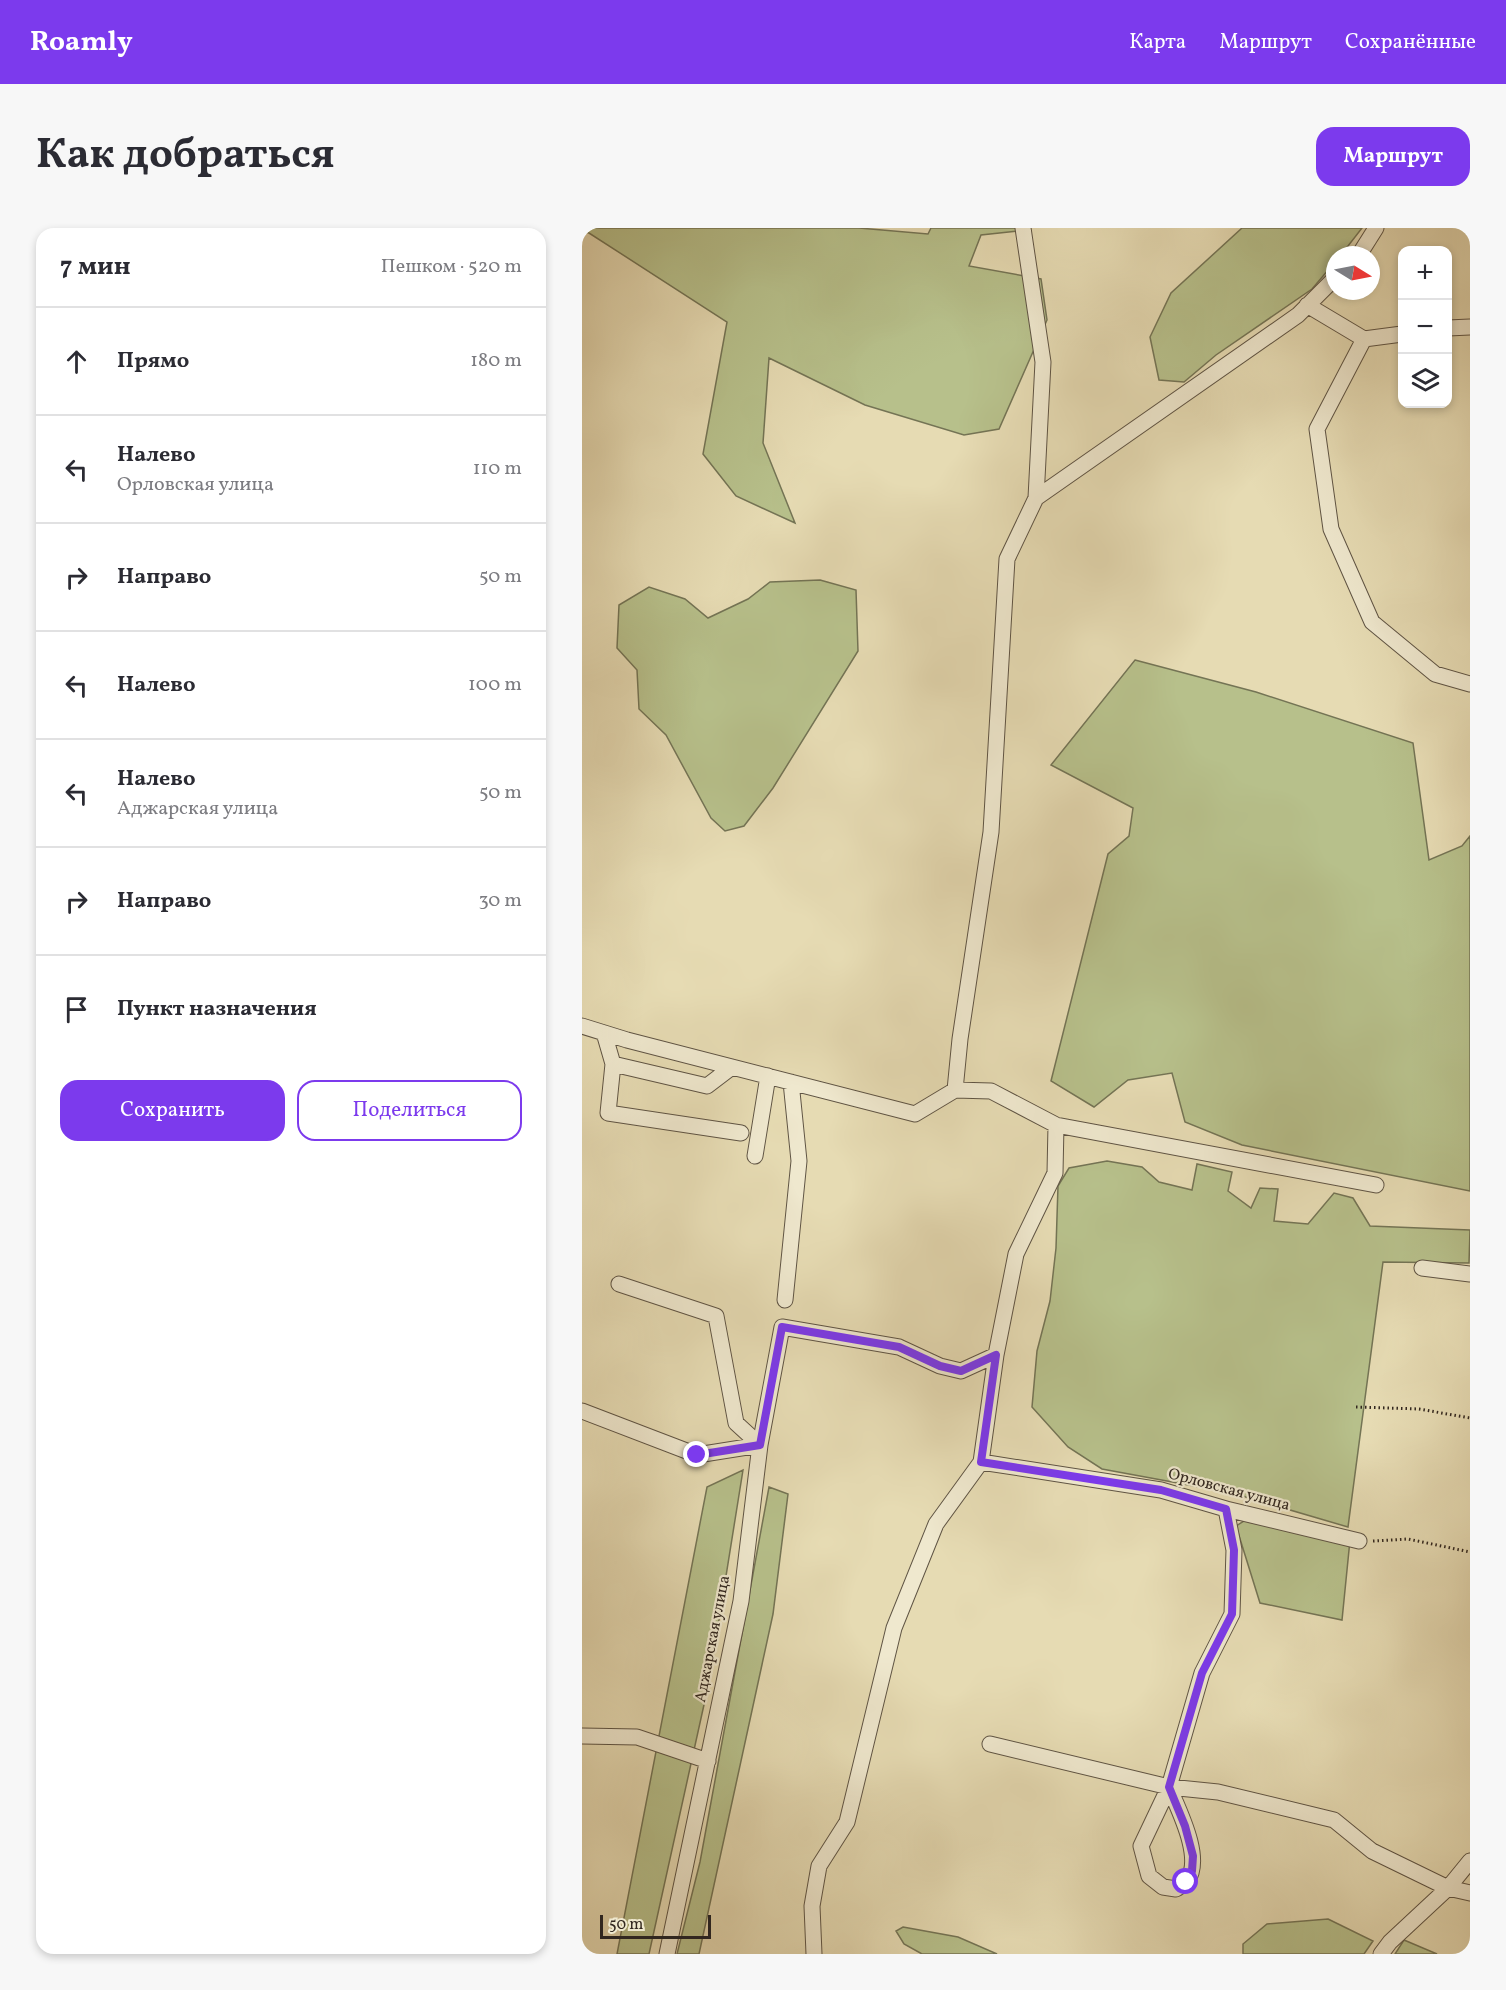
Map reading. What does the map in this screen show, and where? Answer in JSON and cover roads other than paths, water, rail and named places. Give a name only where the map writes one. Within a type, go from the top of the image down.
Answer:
[{"type":"street","points":[[955,1090],[960,1039],[991,832],[1007,559],[1036,498],[1043,362],[1023,228]]},
{"type":"street","points":[[1365,246],[1376,228]]},
{"type":"street","points":[[1036,498],[1298,315],[1326,287]]},
{"type":"street","points":[[1307,305],[1364,339],[1398,335]]},
{"type":"street","points":[[1452,327],[1470,327]]},
{"type":"street","points":[[1364,339],[1317,429],[1331,529],[1372,622],[1435,674],[1470,684]]},
{"type":"street","points":[[582,1026],[915,1114],[955,1090],[991,1091],[1056,1125],[1376,1185]]},
{"type":"street","points":[[604,1033],[613,1064],[608,1113],[741,1133]]},
{"type":"street","points":[[613,1064],[707,1086],[732,1067]]},
{"type":"street","points":[[755,1156],[768,1076]]},
{"type":"street","points":[[785,1300],[799,1161],[791,1082]]},
{"type":"street","points":[[814,1954],[812,1906],[819,1866],[847,1822],[894,1628],[936,1524],[981,1462],[996,1355],[1016,1254],[1055,1173],[1056,1125]]},
{"type":"street","points":[[1422,1268],[1470,1274]]},
{"type":"street","points":[[618,1284],[716,1316],[736,1423],[760,1445]]},
{"type":"street","name":"Аджарская улица","points":[[667,1954],[741,1601],[760,1445],[782,1327],[899,1347],[940,1366],[961,1371],[996,1355]]},
{"type":"street","points":[[582,1411],[697,1455],[760,1445]]},
{"type":"street","name":"Орловская улица","points":[[981,1462],[1161,1490],[1226,1509],[1359,1541]]},
{"type":"street","points":[[1169,1787],[1185,1826],[1193,1856],[1192,1871],[1186,1882],[1176,1889],[1163,1887],[1149,1876],[1141,1846],[1169,1787],[1202,1673],[1232,1614],[1234,1550],[1226,1509]]},
{"type":"street","points":[[582,1736],[637,1737],[708,1761]]},
{"type":"street","points":[[990,1744],[1169,1787],[1218,1792],[1334,1820],[1372,1851],[1448,1888],[1470,1893]]},
{"type":"street","points":[[1381,1954],[1390,1942],[1448,1888],[1470,1861]]}]
